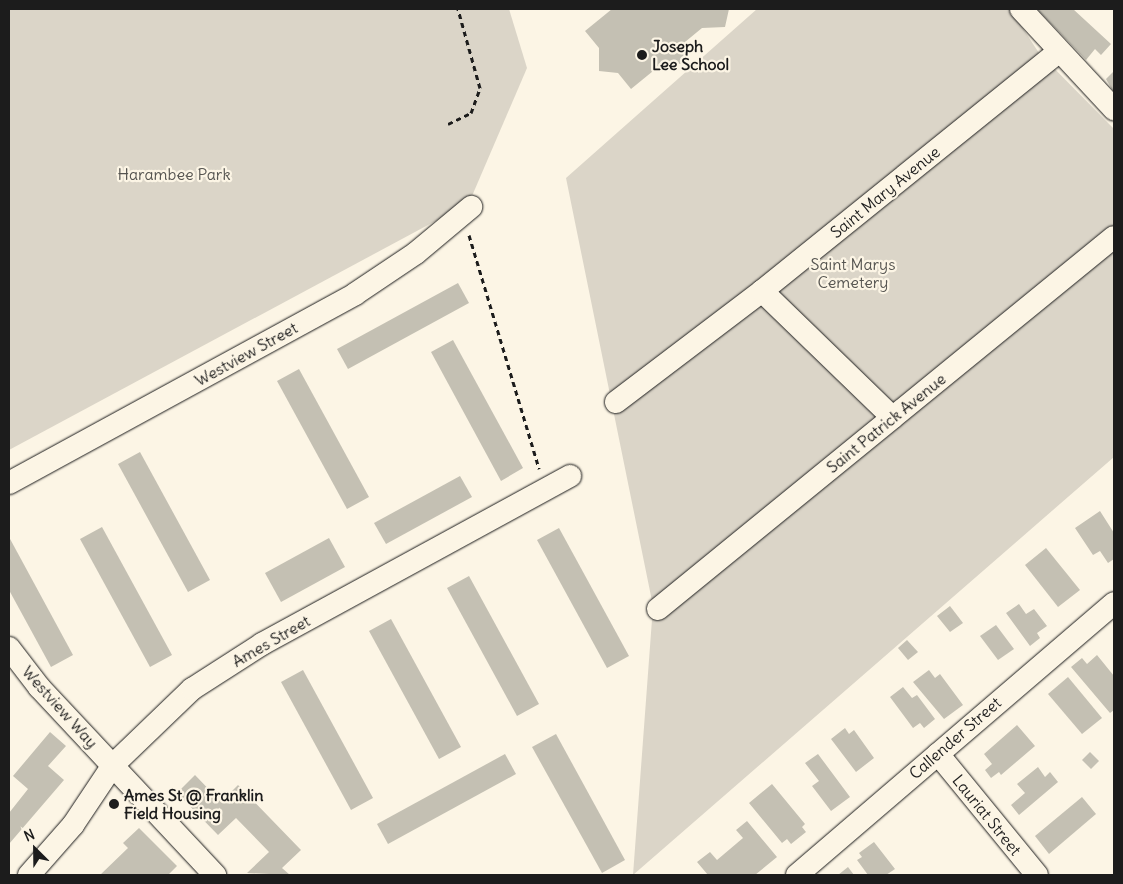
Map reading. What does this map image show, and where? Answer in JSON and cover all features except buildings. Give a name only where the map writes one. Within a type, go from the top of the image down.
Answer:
[{"type":"street","points":[[1021,9],[1058,52],[1114,109]]},
{"type":"street","name":"Saint Mary Avenue","points":[[616,402],[762,291],[1058,52]]},
{"type":"street","name":"Westview Street","points":[[9,484],[355,294],[467,211]]},
{"type":"street","name":"Saint Patrick Avenue","points":[[658,609],[1114,237]]},
{"type":"street","points":[[762,291],[893,418]]},
{"type":"street","name":"Ames Street","points":[[28,875],[73,825],[113,765],[192,689],[212,675],[570,476]]},
{"type":"street","name":"Callender Street","points":[[797,875],[1114,602]]},
{"type":"street","name":"Westview Way","points":[[9,648],[39,688],[215,875]]},
{"type":"street","name":"Lauriat Street","points":[[938,754],[1037,875]]},
{"type":"path","points":[[448,124],[471,113],[480,88],[458,9]]},
{"type":"path","points":[[467,211],[545,490]]},
{"type":"green space","name":"Harambee Park","points":[[9,9],[509,9],[527,68],[469,203],[9,450]]},
{"type":"green space","name":"Saint Marys Cemetery","points":[[757,9],[1010,9],[1039,53],[1114,129],[1114,457],[633,875],[653,606],[566,178]]},
{"type":"place","name":"Joseph Lee School","points":[[642,55]]},
{"type":"place","name":"Ames St @ Franklin Field Housing","points":[[114,804]]}]
